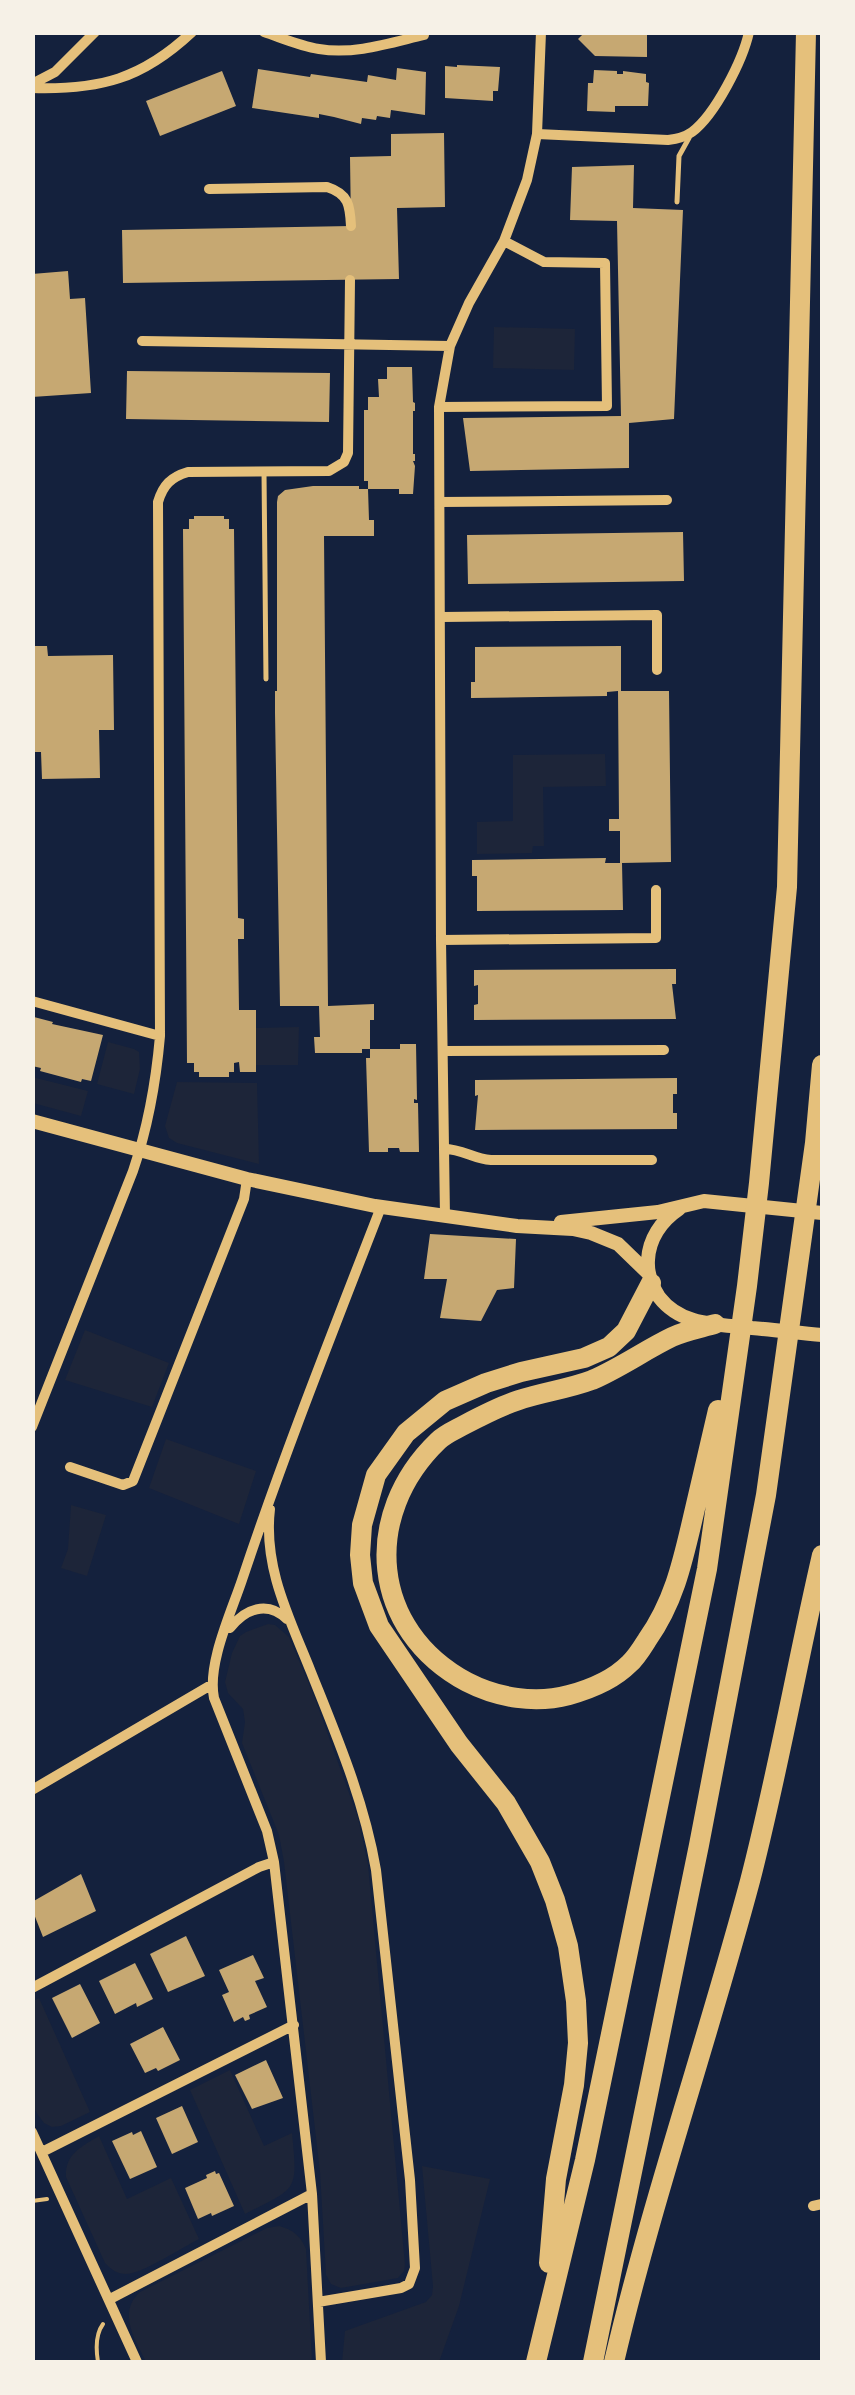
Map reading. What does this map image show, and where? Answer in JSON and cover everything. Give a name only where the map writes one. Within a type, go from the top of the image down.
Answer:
[{"type":"highway","points":[[536,2362],[585,2160],[707,1568],[759,1183],[787,887],[806,32]]},
{"type":"highway","points":[[592,2362],[766,1495],[815,1144],[822,1065]]},
{"type":"highway","points":[[542,2330],[556,2179],[578,2042],[568,1946],[540,1862],[506,1803],[459,1744],[378,1626],[362,1583],[362,1525],[376,1474],[406,1433],[446,1401],[486,1383],[584,1358],[609,1347],[626,1332],[650,1278]]},
{"type":"highway","points":[[715,1324],[674,1336],[589,1381],[518,1400],[478,1417],[441,1438],[415,1466],[397,1497],[388,1525],[388,1577],[397,1610],[415,1641],[443,1669],[480,1689],[516,1699],[553,1699],[608,1680],[631,1663],[663,1618],[678,1581],[747,1286]]},
{"type":"highway","points":[[614,2362],[754,1864],[822,1555]]},
{"type":"street","points":[[32,86],[54,72],[95,32]]},
{"type":"street","points":[[32,86],[96,86],[127,77],[157,61],[192,32]]},
{"type":"street","points":[[264,32],[338,51],[424,35]]},
{"type":"street","points":[[445,1217],[439,406],[450,346],[504,241],[522,195],[537,134],[541,32]]},
{"type":"street","points":[[537,134],[682,138],[705,119],[738,65],[750,32]]},
{"type":"street","points":[[209,189],[337,190],[346,197],[352,226]]},
{"type":"street","points":[[439,406],[606,406],[605,264],[544,262],[504,241]]},
{"type":"street","points":[[32,1428],[140,1150],[156,1074],[160,1036],[161,491],[176,476],[188,472],[329,471],[344,462],[348,453],[350,280]]},
{"type":"street","points":[[142,341],[450,346]]},
{"type":"street","points":[[440,502],[667,500]]},
{"type":"street","points":[[442,617],[657,615],[657,670]]},
{"type":"street","points":[[441,940],[656,938],[656,890]]},
{"type":"street","points":[[32,1001],[160,1036]]},
{"type":"street","points":[[442,1051],[664,1050]]},
{"type":"street","points":[[32,1121],[248,1178],[381,1207],[517,1226],[574,1229],[604,1237],[630,1254],[662,1300],[696,1322],[822,1335]]},
{"type":"street","points":[[444,1149],[456,1149],[482,1160],[652,1160]]},
{"type":"street","points":[[70,1467],[123,1485],[133,1481],[244,1199],[248,1178]]},
{"type":"street","points":[[517,1226],[658,1212],[714,1201],[822,1213]]},
{"type":"street","points":[[650,1278],[649,1250],[658,1229],[684,1206]]},
{"type":"street","points":[[321,2362],[312,2194],[274,1862],[267,1831],[212,1686],[220,1646],[272,1488],[381,1207]]},
{"type":"street","points":[[272,1488],[268,1546],[279,1592],[358,1791],[371,1841],[410,2180],[415,2268],[409,2284],[401,2288],[318,2302]]},
{"type":"street","points":[[220,1646],[242,1614],[254,1609],[269,1608],[292,1623]]},
{"type":"street","points":[[32,1790],[212,1686]]},
{"type":"street","points":[[32,1988],[274,1862]]},
{"type":"street","points":[[42,2152],[294,2025]]},
{"type":"street","points":[[32,2132],[138,2362]]},
{"type":"street","points":[[110,2299],[312,2194]]},
{"type":"lane","points":[[676,202],[679,156],[693,131]]},
{"type":"lane","points":[[264,472],[266,679]]},
{"type":"path","points":[[98,2362],[100,2328],[115,2311]]},
{"type":"shaded area","points":[[494,327],[575,329],[574,370],[493,368]]},
{"type":"shaded area","points":[[605,754],[606,786],[543,787],[544,846],[533,846],[532,853],[477,854],[477,822],[513,821],[513,755]]},
{"type":"shaded area","points":[[299,1027],[298,1065],[256,1065],[256,1028]]},
{"type":"shaded area","points":[[108,1042],[139,1052],[140,1069],[134,1094],[97,1084]]},
{"type":"shaded area","points":[[32,1077],[88,1091],[81,1116],[33,1103]]},
{"type":"shaded area","points":[[177,1082],[257,1083],[259,1164],[169,1138],[165,1126]]},
{"type":"shaded area","points":[[85,1330],[169,1363],[152,1407],[65,1380]]},
{"type":"shaded area","points":[[166,1439],[256,1471],[239,1524],[149,1488]]},
{"type":"shaded area","points":[[71,1505],[106,1515],[87,1576],[61,1568],[68,1549]]},
{"type":"shaded area","points":[[268,1624],[289,1637],[314,1696],[358,1818],[368,1865],[405,2265],[398,2278],[341,2288],[331,2284],[326,2275],[320,2172],[279,1835],[242,1743],[243,1709],[228,1693],[225,1682],[240,1636]]},
{"type":"shaded area","points":[[39,1998],[90,2112],[61,2126],[44,2123],[32,2104],[33,2001]]},
{"type":"shaded area","points":[[230,2070],[264,2146],[292,2133],[294,2167],[290,2186],[245,2214],[190,2090]]},
{"type":"shaded area","points":[[99,2136],[127,2199],[171,2178],[199,2239],[133,2273],[117,2272],[105,2263],[66,2177],[71,2157]]},
{"type":"shaded area","points":[[422,2166],[490,2179],[459,2306],[439,2362],[342,2362],[345,2331],[426,2302],[432,2295]]},
{"type":"shaded area","points":[[279,2226],[296,2234],[306,2249],[312,2362],[146,2362],[129,2317],[133,2300],[140,2292],[267,2228]]},
{"type":"building","points":[[585,32],[647,32],[647,57],[595,56],[578,39]]},
{"type":"building","points":[[445,66],[500,67],[493,101],[445,98]]},
{"type":"building","points":[[397,68],[426,72],[425,115],[391,110],[390,118],[362,118],[361,124],[319,114],[319,118],[252,108],[258,69],[367,82],[368,75],[396,80]]},
{"type":"building","points":[[594,70],[646,74],[648,106],[615,106],[615,112],[587,111],[588,83],[593,83]]},
{"type":"building","points":[[222,71],[236,106],[160,136],[146,101]]},
{"type":"building","points":[[444,133],[445,207],[397,208],[399,279],[123,283],[122,230],[351,226],[350,157],[391,156],[391,134]]},
{"type":"building","points":[[634,165],[633,208],[683,210],[674,419],[629,423],[629,468],[470,471],[463,418],[621,416],[617,221],[570,220],[572,167]]},
{"type":"building","points":[[68,271],[70,299],[85,298],[91,393],[32,397],[32,274]]},
{"type":"building","points":[[387,367],[412,367],[413,494],[399,494],[399,489],[368,489],[368,481],[364,481],[364,410],[368,410],[368,397],[379,397],[378,379],[387,379]]},
{"type":"building","points":[[127,371],[330,373],[329,422],[126,419]]},
{"type":"building","points":[[313,486],[368,489],[369,520],[374,520],[374,536],[324,536],[328,1006],[374,1004],[370,1049],[362,1049],[362,1053],[315,1053],[314,1037],[320,1037],[319,1006],[280,1006],[275,713],[277,502],[285,490]]},
{"type":"building","points":[[224,516],[229,519],[229,529],[234,529],[238,918],[244,919],[244,939],[238,939],[239,1010],[256,1010],[256,1072],[240,1072],[239,1062],[234,1063],[234,1072],[229,1072],[229,1077],[199,1077],[199,1072],[194,1072],[194,1063],[187,1063],[183,529],[189,529],[189,519]]},
{"type":"building","points":[[683,532],[684,581],[468,584],[467,535]]},
{"type":"building","points":[[32,646],[47,646],[48,656],[113,655],[114,730],[99,730],[100,778],[42,779],[41,752],[32,752]]},
{"type":"building","points":[[621,646],[621,691],[669,691],[671,862],[622,863],[623,910],[477,911],[477,876],[472,876],[472,860],[606,858],[605,863],[620,863],[620,831],[609,831],[609,819],[619,819],[618,691],[607,692],[607,696],[471,698],[475,647]]},
{"type":"building","points":[[676,969],[676,984],[672,984],[676,1019],[474,1020],[478,985],[474,986],[474,970]]},
{"type":"building","points":[[34,1017],[103,1035],[91,1081],[81,1082],[32,1066]]},
{"type":"building","points":[[400,1044],[416,1044],[414,1103],[418,1103],[419,1152],[388,1148],[388,1152],[369,1152],[366,1058],[370,1058],[370,1049],[400,1049]]},
{"type":"building","points":[[677,1078],[673,1113],[677,1113],[677,1129],[475,1130],[475,1080]]},
{"type":"building","points":[[430,1234],[516,1239],[514,1288],[497,1290],[481,1321],[440,1318],[447,1279],[424,1279]]},
{"type":"building","points":[[81,1874],[96,1911],[43,1937],[32,1902]]},
{"type":"building","points":[[186,1936],[205,1976],[168,1992],[150,1954]]},
{"type":"building","points":[[253,1955],[264,1978],[255,1981],[267,2007],[249,2015],[250,2019],[245,2021],[243,2017],[234,2022],[222,1995],[229,1992],[219,1970]]},
{"type":"building","points":[[135,1963],[153,1999],[115,2014],[99,1981]]},
{"type":"building","points":[[80,1984],[100,2023],[72,2038],[52,1998]]},
{"type":"building","points":[[163,2027],[180,2060],[145,2073],[130,2044]]},
{"type":"building","points":[[266,2060],[283,2098],[252,2109],[235,2075]]},
{"type":"building","points":[[182,2106],[198,2142],[172,2154],[156,2118]]},
{"type":"building","points":[[141,2131],[157,2167],[130,2179],[112,2141]]},
{"type":"building","points":[[215,2171],[234,2206],[198,2219],[185,2188]]}]
